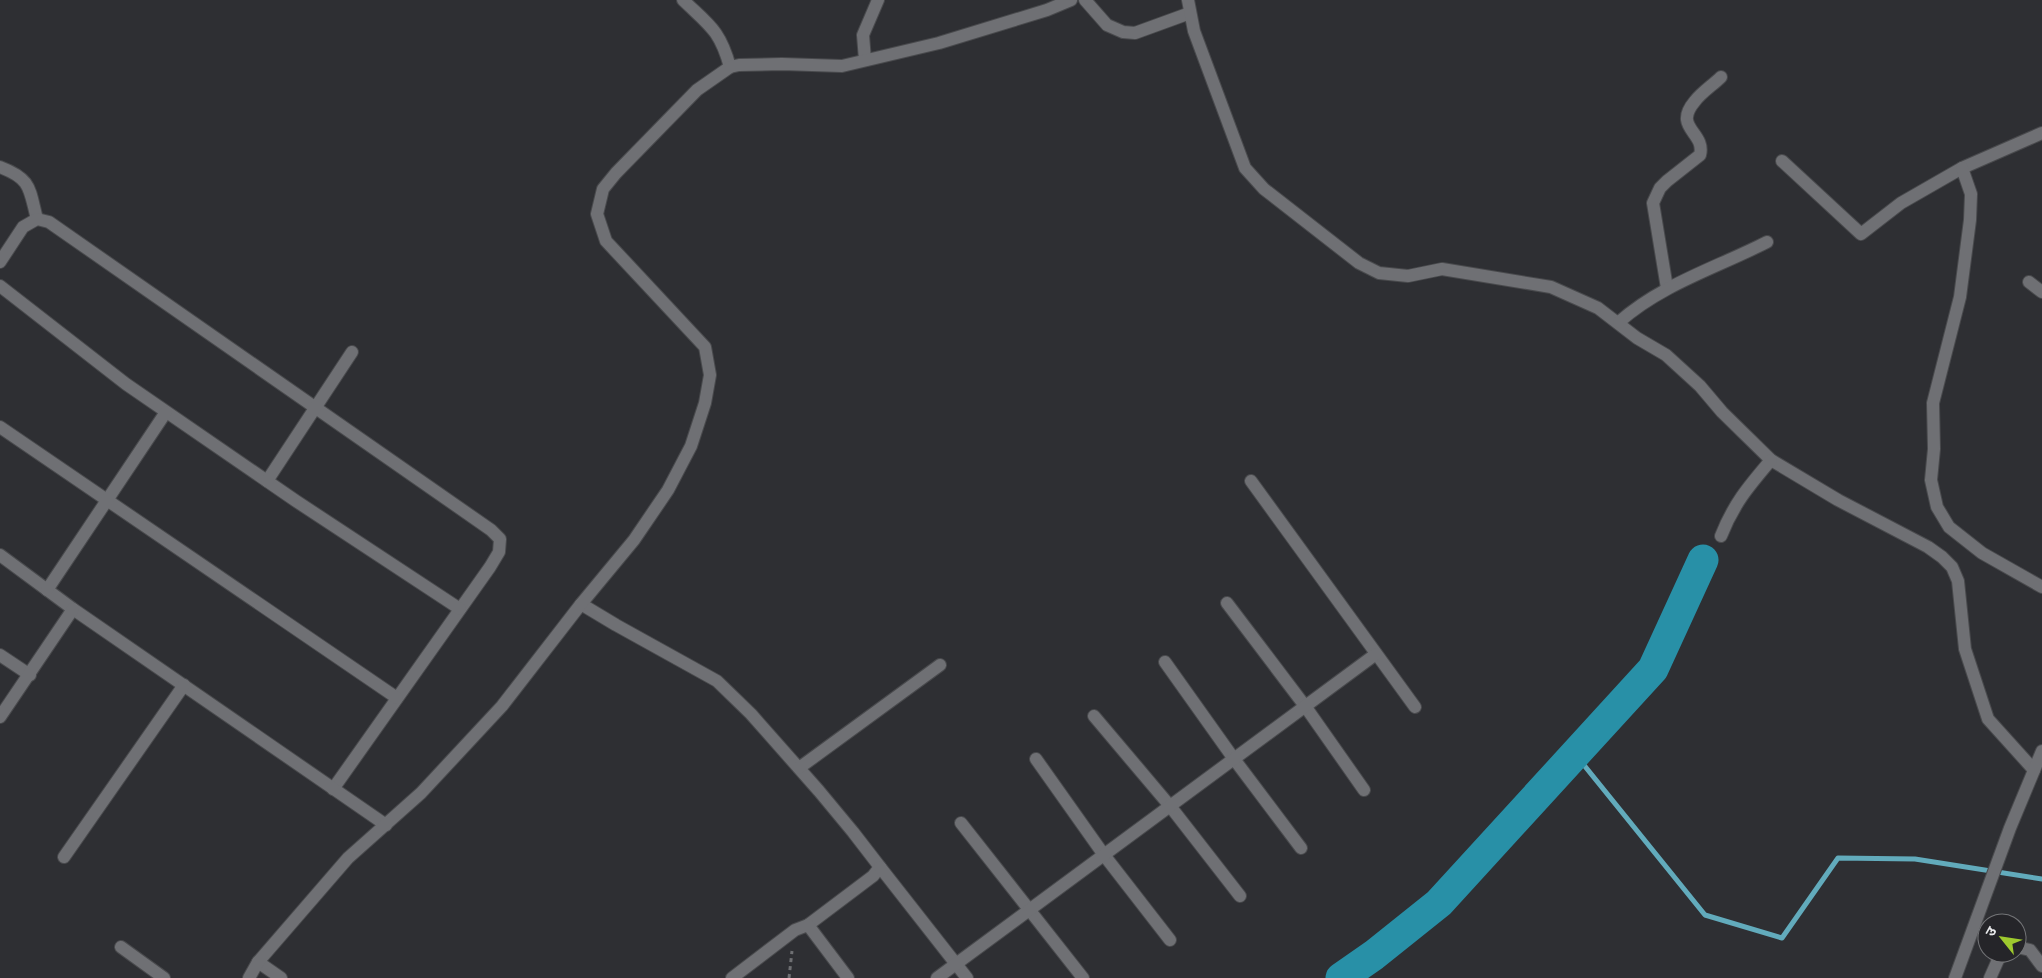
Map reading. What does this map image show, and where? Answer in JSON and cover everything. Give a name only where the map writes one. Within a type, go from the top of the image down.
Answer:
[{"type":"street","points":[[683,0],[716,32],[725,48],[730,67]]},
{"type":"street","points":[[865,60],[863,36],[878,0]]},
{"type":"street","points":[[249,978],[258,962],[348,858],[421,793],[502,706],[634,540],[668,490],[691,446],[705,403],[710,375],[705,347],[699,338],[606,241],[597,214],[603,189],[616,173],[697,90],[730,67],[782,64],[842,66],[974,33],[1047,10],[1071,0]]},
{"type":"street","points":[[1085,0],[1107,25],[1123,32],[1135,33],[1189,6],[1194,31],[1245,168],[1264,189],[1359,263],[1379,273],[1408,276],[1442,270],[1550,287],[1598,308],[1619,322],[1637,338],[1666,355],[1700,386],[1722,412],[1771,460],[1838,500],[1928,547],[1942,557],[1952,567],[1958,581],[1965,649],[1988,719],[2034,770]]},
{"type":"street","points":[[1667,288],[1653,203],[1660,188],[1700,155],[1702,148],[1700,140],[1687,126],[1687,118],[1694,102],[1721,77]]},
{"type":"street","points":[[1782,161],[1861,234],[1901,203],[1962,168],[2042,133]]},
{"type":"street","points":[[0,167],[16,173],[27,183],[37,219]]},
{"type":"street","points":[[1962,168],[1971,194],[1970,220],[1960,297],[1933,403],[1934,449],[1931,480],[1937,507],[1949,527],[1982,553],[2042,587]]},
{"type":"street","points":[[0,262],[22,228],[37,219],[49,222],[316,406],[491,530],[500,539],[498,552],[460,609],[333,789]]},
{"type":"street","points":[[1619,322],[1630,312],[1667,288],[1694,274],[1737,258],[1767,242]]},
{"type":"street","points":[[2029,282],[2042,292]]},
{"type":"street","points":[[0,286],[126,384],[267,481],[460,609]]},
{"type":"street","points":[[267,481],[352,352]]},
{"type":"street","points":[[47,590],[166,412]]},
{"type":"street","points":[[0,427],[397,698]]},
{"type":"street","points":[[1721,536],[1730,513],[1743,492],[1771,460]]},
{"type":"street","points":[[1251,480],[1415,707]]},
{"type":"street","points":[[0,555],[73,610],[386,825]]},
{"type":"street","points":[[1227,603],[1305,706],[1364,790]]},
{"type":"street","points":[[582,604],[717,681],[751,714],[853,832],[967,978]]},
{"type":"street","points":[[0,717],[73,610]]},
{"type":"street","points":[[937,978],[1376,654]]},
{"type":"street","points":[[0,655],[30,675]]},
{"type":"street","points":[[1165,662],[1234,759],[1301,848]]},
{"type":"street","points":[[799,768],[940,665]]},
{"type":"street","points":[[64,857],[184,686]]},
{"type":"street","points":[[1094,716],[1170,806],[1240,896]]},
{"type":"street","points":[[1954,978],[2042,751]]},
{"type":"street","points":[[1036,759],[1104,855],[1170,940]]},
{"type":"street","points":[[961,823],[1083,978]]},
{"type":"street","points":[[732,978],[795,930],[808,925],[873,876],[880,867]]},
{"type":"street","points":[[808,925],[848,978]]},
{"type":"street","points":[[121,947],[164,978]]},
{"type":"street","points":[[2027,950],[2030,950],[2042,966]]},
{"type":"street","points":[[258,962],[281,978]]},
{"type":"street","points":[[1990,978],[1997,963]]},
{"type":"path","points":[[789,978],[795,930]]},
{"type":"waterway","points":[[1341,978],[1374,955],[1439,903],[1653,669],[1703,560]]},
{"type":"waterway","points":[[1575,754],[1705,915],[1782,938],[1838,858],[1915,859],[2042,879]]}]
